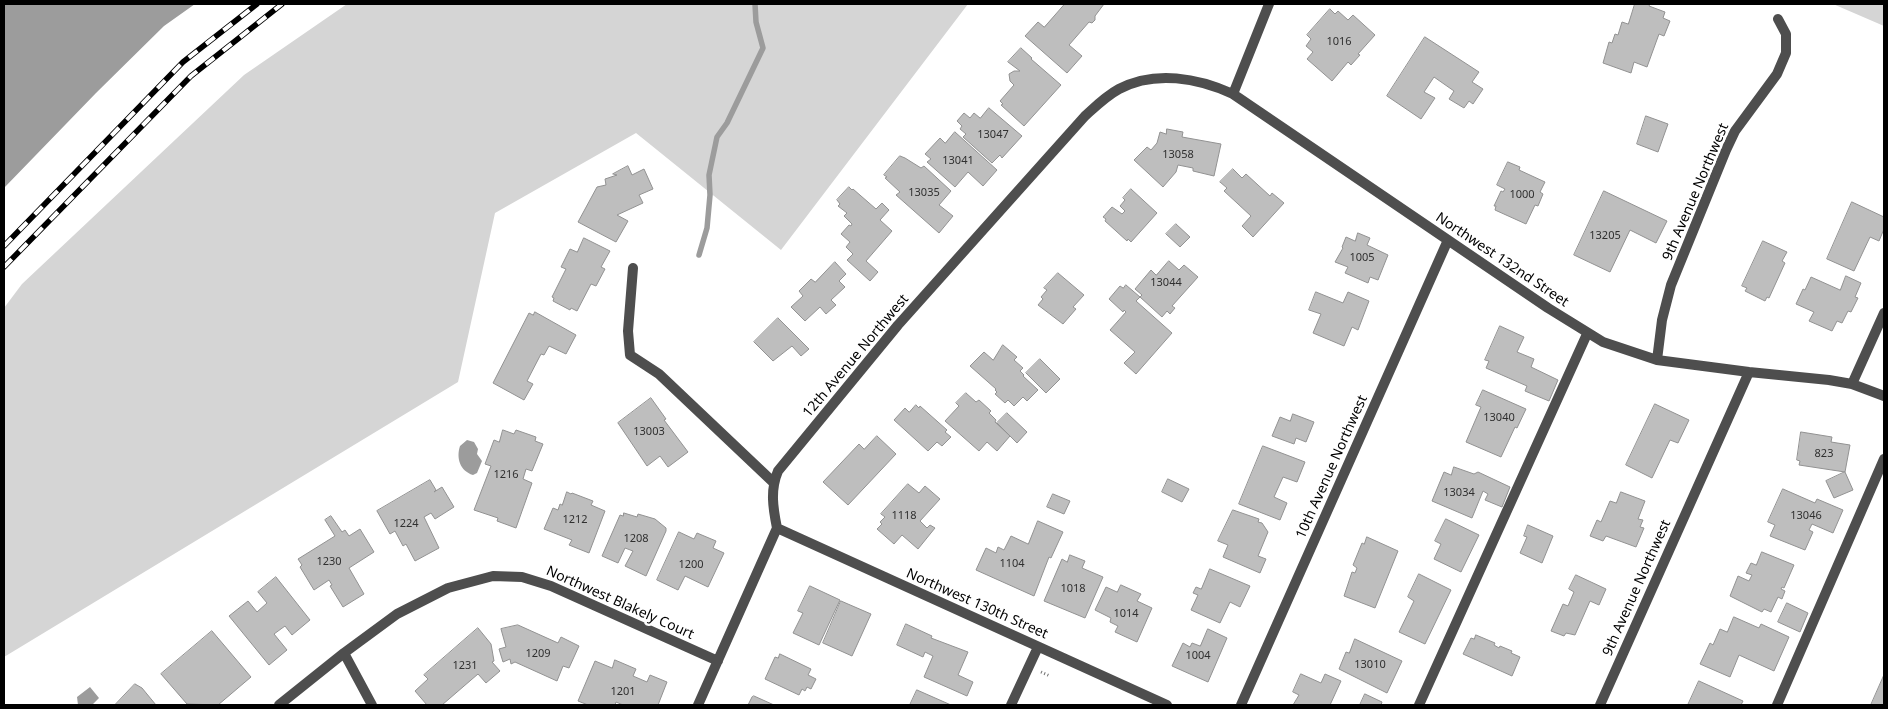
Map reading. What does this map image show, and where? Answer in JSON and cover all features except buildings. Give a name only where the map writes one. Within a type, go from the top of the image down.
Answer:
[{"type":"street","points":[[1233,94],[1269,4]]},
{"type":"street","name":"9th Avenue Northwest","points":[[1657,360],[1662,320],[1671,285],[1726,150],[1735,131],[1778,74],[1786,54],[1786,34],[1778,19]]},
{"type":"street","name":"Northwest 132nd Street","points":[[1134,83],[1161,78],[1179,78],[1205,83],[1233,94],[1587,334],[1622,350],[1657,360],[1852,384],[1884,396]]},
{"type":"street","name":"12th Avenue Northwest","points":[[773,482],[786,460],[898,325],[1085,116],[1104,98],[1120,88],[1134,83]]},
{"type":"street","name":"10th Avenue Northwest","points":[[1242,705],[1448,240]]},
{"type":"street","points":[[633,268],[628,330],[630,354],[659,374],[773,482],[773,504],[777,528],[698,705]]},
{"type":"street","points":[[1852,384],[1884,313]]},
{"type":"street","points":[[1419,705],[1587,334]]},
{"type":"street","name":"9th Avenue Northwest","points":[[1600,705],[1750,372]]},
{"type":"street","points":[[1777,705],[1884,459]]},
{"type":"street","name":"Northwest 130th Street","points":[[777,528],[1166,705]]},
{"type":"street","name":"Northwest Blakely Court","points":[[279,705],[397,614],[448,588],[494,576],[522,577],[551,586],[718,661]]},
{"type":"street","points":[[1011,705],[1038,647]]},
{"type":"street","points":[[344,653],[372,705]]},
{"type":"path","points":[[1039,671],[1050,676]]},
{"type":"shaded area","points":[[4,4],[195,4],[164,26],[4,188]]},
{"type":"shaded area","points":[[347,4],[968,4],[781,250],[636,133],[495,213],[458,382],[4,657],[4,308],[22,284],[244,75]]},
{"type":"shaded area","points":[[1833,4],[1884,4],[1884,26]]},
{"type":"shaded area","points":[[467,440],[474,442],[478,449],[477,454],[482,461],[477,473],[473,475],[462,467],[459,459],[460,446]]},
{"type":"shaded area","points":[[90,687],[99,698],[92,705],[78,705],[77,697]]},
{"type":"waterway","points":[[699,255],[707,228],[710,195],[709,175],[717,137],[727,123],[763,48],[756,22],[755,4]]},
{"type":"railway","points":[[4,246],[183,62],[257,4]]},
{"type":"railway","points":[[4,267],[191,76],[282,4]]}]
